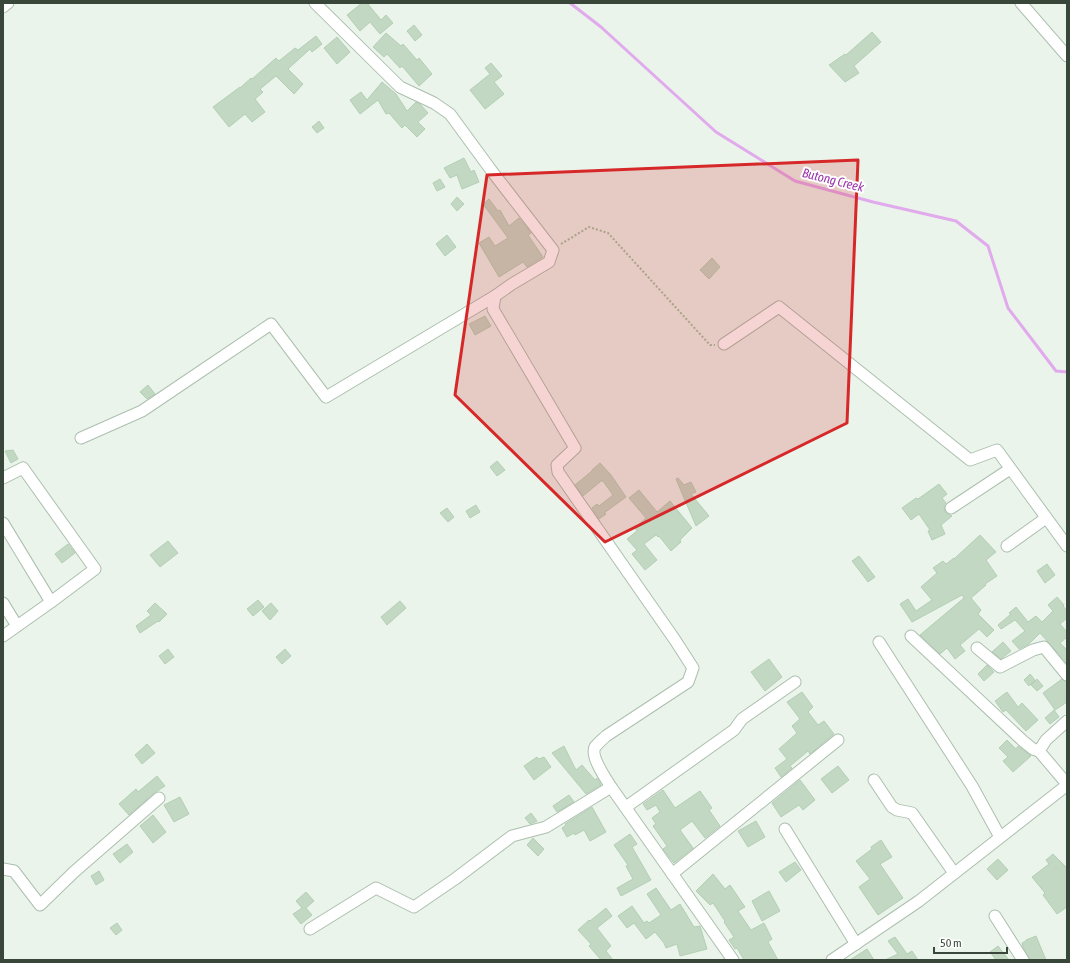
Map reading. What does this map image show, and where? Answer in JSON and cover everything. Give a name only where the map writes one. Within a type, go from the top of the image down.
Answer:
[{"type":"street","points":[[3,7],[8,3]]},
{"type":"street","points":[[81,438],[142,411],[271,324],[326,397],[549,262],[553,250],[450,114],[434,103],[400,87],[315,3]]},
{"type":"street","points":[[1021,3],[1067,56]]},
{"type":"street","points":[[495,296],[492,309],[575,448],[557,465],[558,472],[693,668],[688,682],[606,736],[595,747],[595,758],[611,787],[733,960]]},
{"type":"street","points":[[724,344],[779,307],[970,460],[997,450],[1067,546]]},
{"type":"street","points":[[3,478],[23,468],[95,568],[3,636]]},
{"type":"street","points":[[951,508],[1010,469]]},
{"type":"street","points":[[1007,546],[1046,518]]},
{"type":"street","points":[[3,523],[51,602]]},
{"type":"street","points":[[3,603],[17,626]]},
{"type":"street","points":[[832,960],[919,901],[1067,784],[1039,751],[1033,749],[1023,741],[911,636]]},
{"type":"street","points":[[879,642],[972,786],[1000,837]]},
{"type":"street","points":[[977,648],[1000,667],[1033,650],[1044,647],[1067,675]]},
{"type":"street","points":[[626,807],[734,730],[742,719],[795,682]]},
{"type":"street","points":[[1039,751],[1046,740],[1067,721]]},
{"type":"street","points":[[672,874],[838,740]]},
{"type":"street","points":[[874,780],[892,807],[897,810],[912,813],[954,873]]},
{"type":"street","points":[[310,929],[376,888],[414,907],[512,836],[546,827],[611,787]]},
{"type":"street","points":[[3,869],[14,871],[40,905],[74,872],[159,798]]},
{"type":"street","points":[[785,829],[856,944]]},
{"type":"street","points":[[995,916],[1023,960]]},
{"type":"path","points":[[553,250],[589,226],[608,233],[710,345],[724,344]]},
{"type":"highlighted area","points":[[858,160],[847,423],[605,542],[455,395],[487,175]]},
{"type":"building","points":[[362,3],[367,3],[381,20],[386,15],[393,23],[380,34],[370,22],[360,31],[347,15]]},
{"type":"building","points":[[414,25],[422,35],[415,41],[407,31]]},
{"type":"building","points":[[872,32],[881,42],[854,66],[859,73],[845,82],[829,65],[845,54],[846,55]]},
{"type":"building","points":[[386,33],[401,46],[403,44],[417,60],[419,58],[432,74],[419,86],[402,66],[400,68],[387,54],[384,57],[373,47]]},
{"type":"building","points":[[316,36],[322,44],[312,52],[310,49],[288,69],[303,84],[294,94],[276,76],[260,89],[263,92],[255,99],[265,112],[252,122],[245,114],[229,127],[213,107],[240,88],[251,78],[252,79],[276,58],[279,61],[295,48],[298,50]]},
{"type":"building","points":[[337,37],[350,52],[337,64],[324,48]]},
{"type":"building","points":[[491,63],[502,76],[494,82],[504,94],[485,109],[470,90],[490,74],[485,68]]},
{"type":"building","points":[[382,82],[396,94],[407,111],[416,102],[420,104],[428,113],[418,122],[425,129],[417,137],[405,125],[402,128],[389,113],[386,114],[378,100],[360,114],[350,100],[361,92],[367,100]]},
{"type":"building","points":[[319,121],[324,128],[317,133],[312,127]]},
{"type":"building","points":[[464,158],[471,172],[474,170],[479,182],[462,189],[457,175],[450,178],[444,168]]},
{"type":"building","points":[[440,179],[445,187],[437,191],[433,183]]},
{"type":"building","points":[[457,197],[464,204],[457,211],[451,204]]},
{"type":"building","points":[[489,199],[498,211],[500,210],[509,226],[519,218],[531,233],[528,235],[543,257],[527,267],[523,262],[499,277],[479,243],[489,237],[495,246],[508,238],[483,204]]},
{"type":"building","points":[[447,235],[456,247],[445,256],[436,244]]},
{"type":"building","points":[[712,258],[720,267],[709,279],[700,270]]},
{"type":"building","points":[[485,316],[491,326],[475,335],[469,324]]},
{"type":"building","points":[[148,385],[155,394],[147,399],[140,392]]},
{"type":"building","points":[[13,450],[18,459],[11,463],[5,451]]},
{"type":"building","points":[[497,461],[505,470],[497,476],[490,467]]},
{"type":"building","points":[[600,463],[611,475],[626,497],[604,513],[606,514],[599,519],[592,508],[597,504],[599,506],[613,495],[603,481],[583,496],[575,485]]},
{"type":"building","points":[[678,478],[684,485],[691,482],[696,492],[691,494],[709,516],[696,526],[676,479]]},
{"type":"building","points":[[939,484],[947,494],[942,498],[946,503],[944,505],[945,512],[952,516],[941,525],[945,534],[932,540],[928,531],[930,530],[919,514],[911,520],[902,508]]},
{"type":"building","points":[[639,490],[657,512],[670,501],[692,528],[680,540],[681,542],[671,551],[659,536],[658,537],[656,535],[644,544],[657,560],[645,570],[632,554],[637,550],[627,539],[637,531],[635,528],[646,518],[629,498]]},
{"type":"building","points":[[476,505],[480,512],[470,518],[466,511]]},
{"type":"building","points":[[447,508],[454,517],[448,522],[440,513]]},
{"type":"building","points":[[980,535],[996,552],[986,560],[997,576],[985,584],[986,585],[971,598],[981,610],[978,614],[994,630],[987,637],[979,629],[960,645],[965,651],[955,659],[947,648],[940,654],[920,635],[964,598],[962,595],[912,622],[900,604],[908,599],[916,611],[932,600],[921,587],[937,573],[933,568],[943,561],[946,564],[954,559]]},
{"type":"building","points":[[168,541],[178,553],[160,567],[150,555]]},
{"type":"building","points":[[68,544],[75,553],[62,563],[55,554]]},
{"type":"building","points":[[859,556],[875,577],[868,582],[852,561]]},
{"type":"building","points":[[1047,564],[1055,575],[1045,583],[1037,571]]},
{"type":"building","points":[[1057,597],[1067,611],[1067,618],[1060,624],[1067,632],[1067,637],[1060,643],[1066,649],[1067,648],[1067,664],[1040,633],[1029,644],[1019,649],[1012,641],[1025,631],[1015,620],[1001,629],[998,625],[1011,614],[1009,613],[1016,607],[1028,622],[1036,616],[1042,622],[1053,611],[1048,605]]},
{"type":"building","points":[[258,600],[264,607],[253,616],[247,609]]},
{"type":"building","points":[[400,601],[406,608],[387,625],[381,617]]},
{"type":"building","points":[[155,603],[167,614],[159,622],[158,621],[140,633],[136,626],[151,615],[147,611]]},
{"type":"building","points":[[271,603],[278,611],[270,620],[262,611]]},
{"type":"building","points":[[1003,642],[1011,651],[1001,659],[992,652]]},
{"type":"building","points":[[168,649],[174,657],[165,664],[159,656]]},
{"type":"building","points":[[285,649],[291,656],[282,664],[276,657]]},
{"type":"building","points":[[769,659],[782,677],[765,691],[751,672]]},
{"type":"building","points":[[987,665],[994,672],[984,681],[978,674]]},
{"type":"building","points":[[1030,674],[1035,680],[1029,686],[1024,680]]},
{"type":"building","points":[[1037,679],[1043,686],[1037,691],[1031,685]]},
{"type":"building","points":[[1062,679],[1067,682],[1067,702],[1055,710],[1043,693]]},
{"type":"building","points":[[802,692],[813,707],[808,712],[818,725],[824,721],[834,734],[810,754],[808,751],[790,766],[792,768],[781,777],[775,768],[787,759],[779,749],[797,733],[792,726],[800,719],[787,702]]},
{"type":"building","points":[[1007,692],[1018,707],[1022,703],[1038,720],[1026,731],[1006,710],[1003,712],[995,701]]},
{"type":"building","points":[[1054,710],[1059,717],[1050,724],[1045,718]]},
{"type":"building","points":[[1007,740],[1016,749],[1018,746],[1031,756],[1013,772],[1003,761],[1008,757],[999,748]]},
{"type":"building","points":[[147,744],[155,753],[142,764],[135,755]]},
{"type":"building","points":[[564,746],[576,770],[582,765],[595,780],[597,778],[601,785],[586,794],[552,753]]},
{"type":"building","points":[[537,757],[539,759],[544,757],[551,767],[534,780],[524,766]]},
{"type":"building","points":[[838,766],[849,780],[832,793],[821,779]]},
{"type":"building","points":[[157,776],[165,786],[154,793],[129,815],[119,804],[136,789],[138,792]]},
{"type":"building","points":[[800,780],[815,800],[803,810],[799,805],[781,817],[772,803]]},
{"type":"building","points":[[663,790],[675,808],[700,791],[712,808],[709,810],[720,826],[705,838],[692,821],[680,830],[693,848],[674,863],[663,849],[667,846],[653,826],[656,824],[652,818],[660,812],[656,805],[647,810],[643,804]]},
{"type":"building","points":[[569,795],[574,802],[557,812],[553,806]]},
{"type":"building","points":[[180,797],[189,814],[174,822],[164,805]]},
{"type":"building","points":[[592,807],[606,832],[590,841],[584,830],[567,837],[562,828],[566,825],[565,824]]},
{"type":"building","points":[[531,813],[537,821],[530,824],[525,818]]},
{"type":"building","points":[[153,815],[166,832],[153,843],[140,826]]},
{"type":"building","points":[[756,821],[765,837],[748,847],[738,831]]},
{"type":"building","points":[[630,834],[637,844],[632,847],[651,880],[621,896],[617,888],[633,879],[626,866],[628,865],[614,845]]},
{"type":"building","points":[[533,838],[544,849],[538,856],[527,845]]},
{"type":"building","points":[[881,840],[892,857],[880,864],[903,898],[878,915],[859,887],[870,879],[856,861]]},
{"type":"building","points":[[127,844],[133,852],[120,863],[113,854]]},
{"type":"building","points":[[1053,854],[1067,868],[1067,907],[1057,914],[1043,895],[1045,893],[1032,877],[1049,864],[1046,860]]},
{"type":"building","points":[[998,859],[1008,870],[997,880],[987,869]]},
{"type":"building","points":[[795,862],[801,870],[786,882],[779,872]]},
{"type":"building","points":[[99,871],[104,880],[96,885],[91,876]]},
{"type":"building","points":[[713,874],[725,889],[730,885],[745,907],[738,911],[751,930],[764,923],[772,939],[768,942],[778,960],[744,960],[737,948],[735,949],[729,940],[734,937],[713,903],[710,905],[696,891]]},
{"type":"building","points":[[656,888],[671,910],[680,904],[694,927],[700,926],[707,949],[680,956],[677,944],[666,948],[655,932],[646,939],[634,923],[627,928],[618,916],[632,906],[644,923],[647,921],[649,923],[661,915],[647,894]]},
{"type":"building","points":[[769,891],[780,911],[762,921],[752,901]]},
{"type":"building","points":[[306,892],[314,901],[306,908],[312,915],[301,924],[293,914],[302,908],[296,901]]},
{"type":"building","points":[[606,908],[612,916],[597,928],[611,946],[606,951],[613,960],[601,960],[589,946],[591,944],[578,930]]},
{"type":"building","points":[[117,923],[122,930],[116,935],[110,928]]},
{"type":"building","points":[[1036,936],[1046,960],[1030,960],[1023,947],[1022,943]]},
{"type":"building","points":[[895,937],[907,954],[912,951],[918,960],[885,960],[898,954],[888,941]]},
{"type":"building","points":[[998,946],[1009,960],[996,960],[990,952]]},
{"type":"building","points":[[867,949],[874,960],[850,960]]},
{"type":"waterway","name":"Butong Creek","points":[[570,3],[601,27],[716,132],[795,181],[873,202],[956,221],[988,246],[1008,308],[1056,371],[1067,372]]}]
